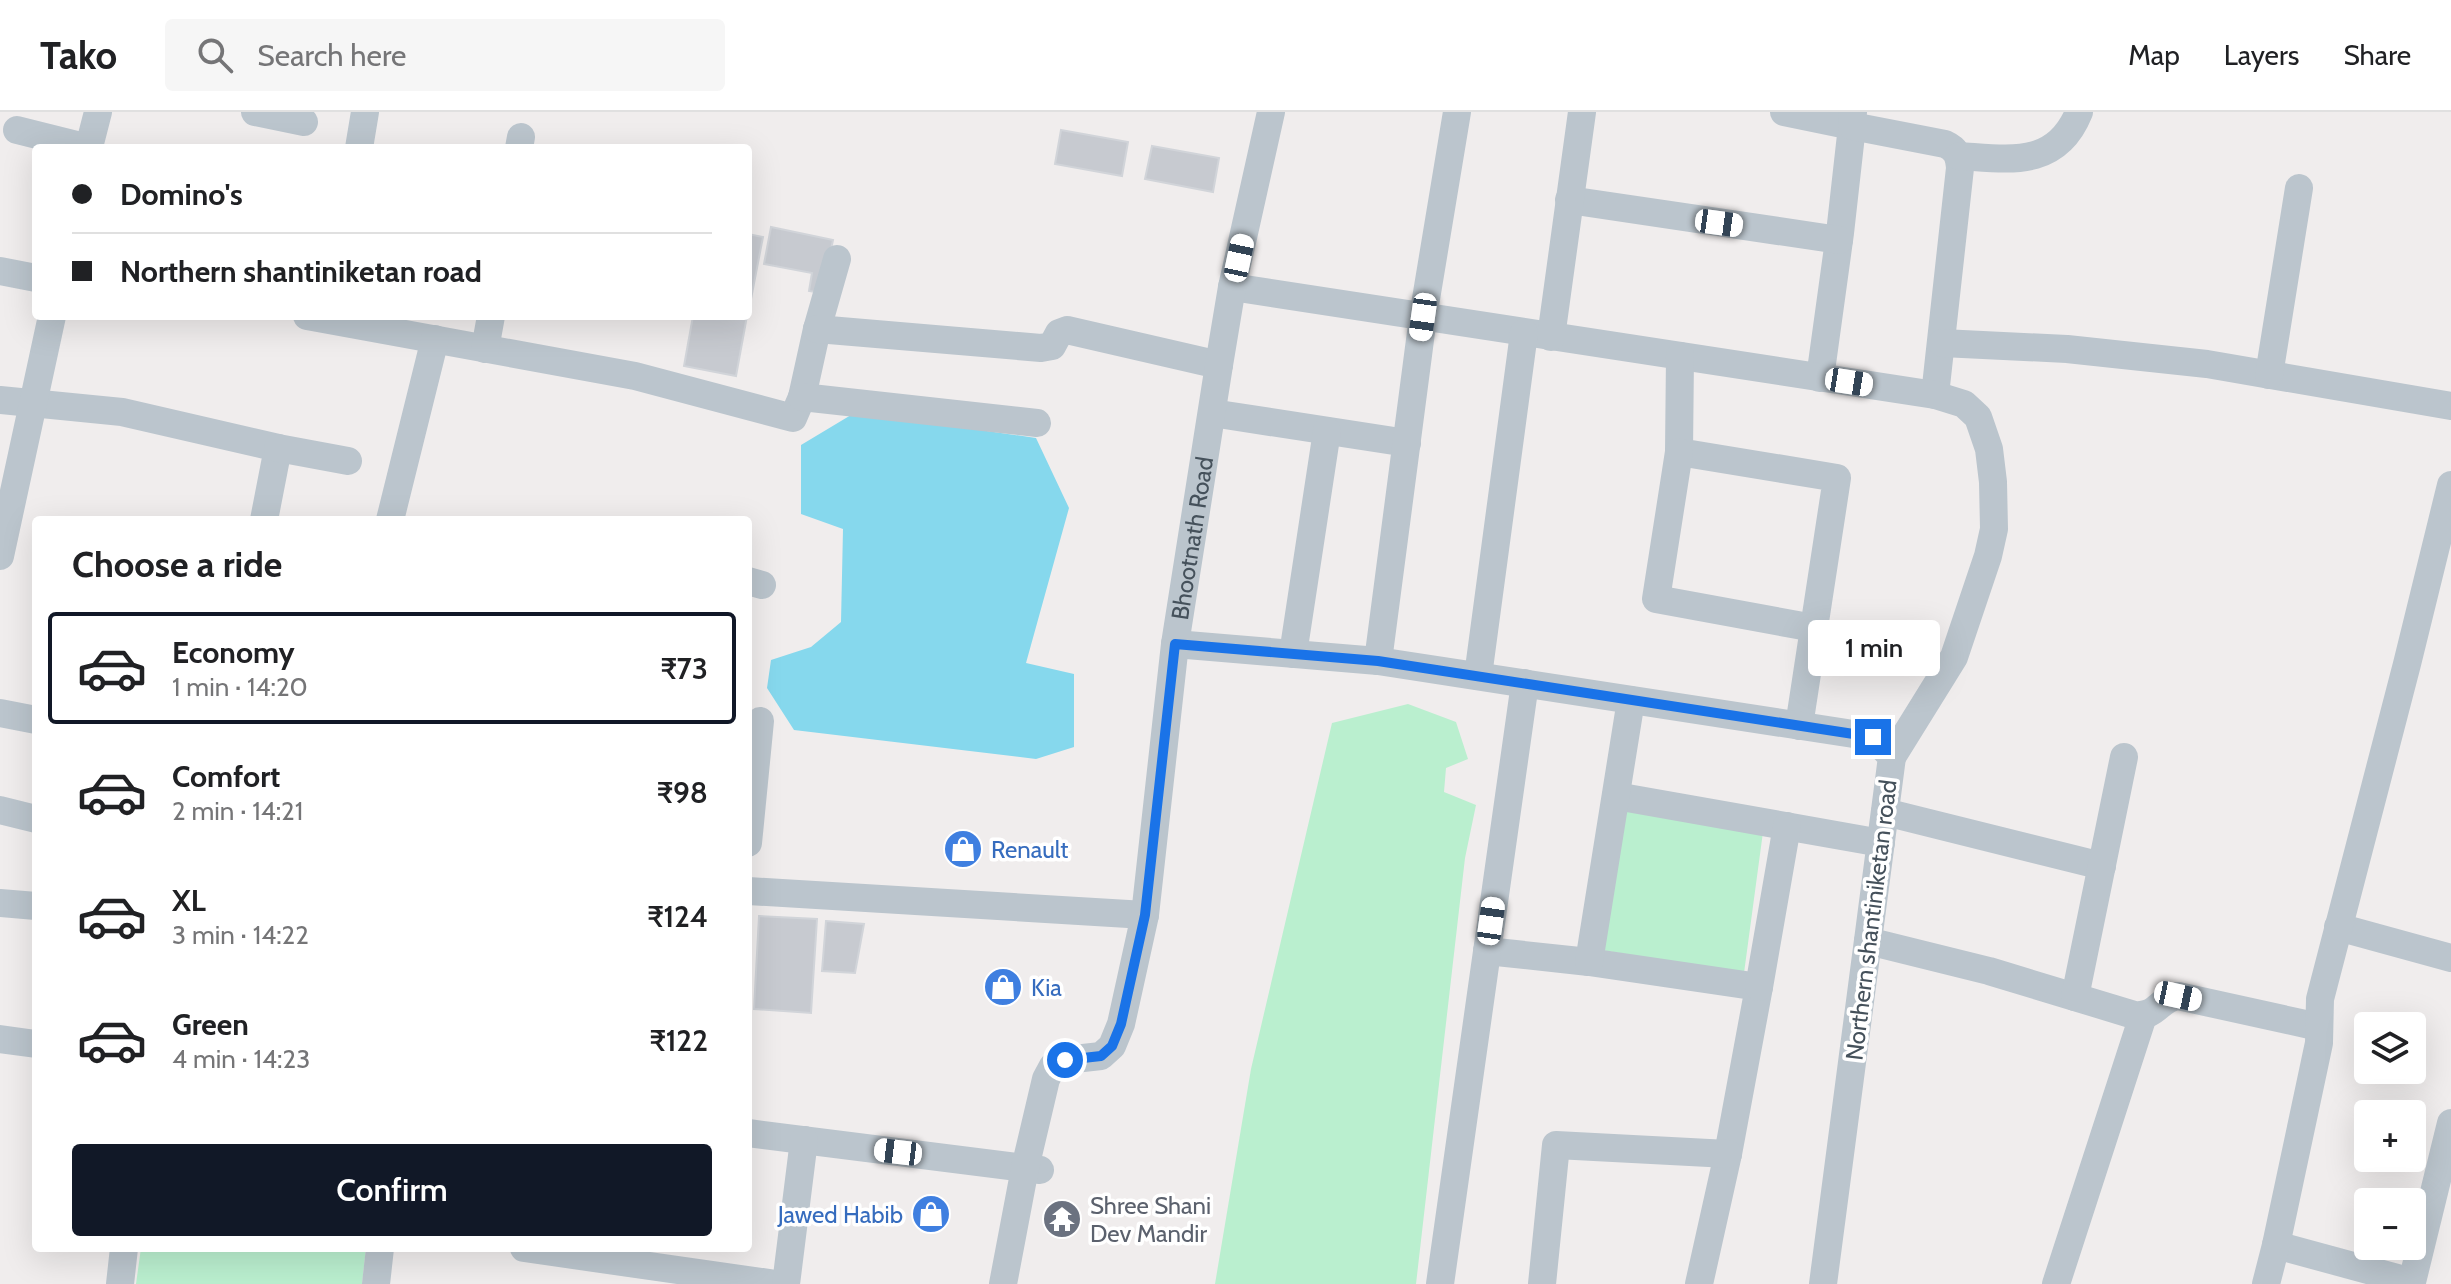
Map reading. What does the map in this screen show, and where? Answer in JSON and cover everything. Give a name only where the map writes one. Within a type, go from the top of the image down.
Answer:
[{"type":"street","points":[[90,144],[98,112]]},
{"type":"street","points":[[255,112],[304,122]]},
{"type":"street","points":[[360,144],[365,112]]},
{"type":"street","name":"Bhootnath Road","points":[[1021,1284],[1046,1079],[1053,1066],[1065,1060],[1101,1056],[1112,1046],[1121,1024],[1145,915],[1175,644],[1232,287],[1271,112]]},
{"type":"street","points":[[1378,661],[1423,317],[1457,112]]},
{"type":"street","points":[[1478,676],[1537,335],[1569,200],[1582,112]]},
{"type":"street","points":[[1784,112],[1852,119],[1945,144],[1959,156],[1935,395]]},
{"type":"street","points":[[1959,156],[2020,159],[2045,153],[2072,128],[2079,112]]},
{"type":"street","points":[[1820,378],[1852,119]]},
{"type":"street","points":[[12,122],[77,144]]},
{"type":"street","points":[[2269,375],[2299,188]]},
{"type":"street","points":[[1569,200],[1839,240]]},
{"type":"street","points":[[334,320],[635,376],[793,418],[802,397],[837,259]]},
{"type":"street","points":[[0,271],[32,277]]},
{"type":"street","points":[[1232,287],[1935,395],[1964,404],[1978,417],[1990,460],[1994,529],[1954,657],[1892,757]]},
{"type":"street","points":[[1,543],[51,320]]},
{"type":"street","points":[[485,349],[490,320]]},
{"type":"street","points":[[817,329],[1041,348],[1052,346],[1059,333],[1067,330],[1219,365]]},
{"type":"street","points":[[391,516],[435,339]]},
{"type":"street","points":[[1942,343],[2067,349],[2207,364],[2451,406]]},
{"type":"street","points":[[1680,356],[1679,452],[1656,599],[1814,628]]},
{"type":"street","points":[[802,397],[1037,423]]},
{"type":"street","points":[[0,400],[122,412],[348,461]]},
{"type":"street","points":[[1212,413],[1407,443]]},
{"type":"street","points":[[1293,654],[1327,431]]},
{"type":"street","points":[[265,516],[278,448]]},
{"type":"street","points":[[1679,452],[1837,478],[1799,726]]},
{"type":"street","points":[[2266,1284],[2319,1043],[2320,999],[2451,485]]},
{"type":"street","name":"Northern shantiniketan road","points":[[1175,644],[1378,661],[1873,737],[1892,757],[1826,1283]]},
{"type":"street","points":[[1440,1284],[1525,683]]},
{"type":"street","points":[[1589,962],[1631,700]]},
{"type":"street","points":[[0,713],[32,719]]},
{"type":"street","points":[[752,802],[760,721]]},
{"type":"street","points":[[2075,997],[2124,757]]},
{"type":"street","points":[[1616,796],[1881,843]]},
{"type":"street","points":[[0,810],[32,818]]},
{"type":"street","points":[[1885,812],[2102,866]]},
{"type":"street","points":[[1699,1284],[1728,1154],[1787,826]]},
{"type":"street","points":[[752,891],[1145,915]]},
{"type":"street","points":[[0,903],[32,906]]},
{"type":"street","points":[[2338,927],[2451,958]]},
{"type":"street","points":[[1868,941],[1989,971],[2134,1015],[2152,1013],[2167,998],[2178,996],[2319,1027]]},
{"type":"street","points":[[1487,951],[1589,962],[1759,987]]},
{"type":"street","points":[[2056,1284],[2143,1016]]},
{"type":"street","points":[[0,1039],[32,1043]]},
{"type":"street","points":[[2276,1245],[2414,1283],[2451,1123]]},
{"type":"street","points":[[752,1134],[1033,1169]]},
{"type":"street","points":[[786,1284],[804,1140]]},
{"type":"street","points":[[1542,1284],[1556,1145],[1728,1154]]},
{"type":"street","name":"Bhootnath Road","points":[[1003,1284],[1033,1169]]},
{"type":"street","points":[[120,1284],[124,1252]]},
{"type":"street","points":[[376,1284],[380,1252]]},
{"type":"street","points":[[542,1252],[643,1275],[776,1284]]},
{"type":"green space","points":[[1408,704],[1456,722],[1468,759],[1446,768],[1444,792],[1476,805],[1465,858],[1416,1284],[1215,1284],[1251,1069],[1332,723]]},
{"type":"green space","points":[[1625,806],[1763,832],[1744,973],[1601,950]]},
{"type":"green space","points":[[140,1252],[366,1252],[362,1284],[136,1284]]},
{"type":"water","points":[[856,412],[1036,438],[1069,508],[1026,663],[1074,674],[1074,747],[1036,759],[794,730],[767,688],[771,660],[811,647],[841,622],[843,529],[801,514],[801,445]]},
{"type":"building","points":[[1061,130],[1128,142],[1122,176],[1055,164]]},
{"type":"building","points":[[1152,146],[1219,158],[1213,192],[1145,179]]},
{"type":"building","points":[[771,227],[833,240],[822,293],[809,291],[812,273],[764,264]]},
{"type":"building","points":[[752,235],[763,237],[752,294]]},
{"type":"building","points":[[692,320],[746,320],[736,376],[684,366]]},
{"type":"building","points":[[759,916],[817,919],[811,1013],[754,1009]]},
{"type":"building","points":[[826,921],[864,924],[855,973],[822,971]]},
{"type":"place","name":"Renault","points":[[963,849]]},
{"type":"place","name":"Kia","points":[[1003,987]]},
{"type":"place","name":"Jawed Habib","points":[[931,1214]]},
{"type":"place","name":"Shree Shani Dev Mandir","points":[[1062,1219]]},
{"type":"route","points":[[1065,1060],[1101,1056],[1112,1046],[1121,1024],[1145,915],[1175,644],[1378,661],[1873,737]]}]
